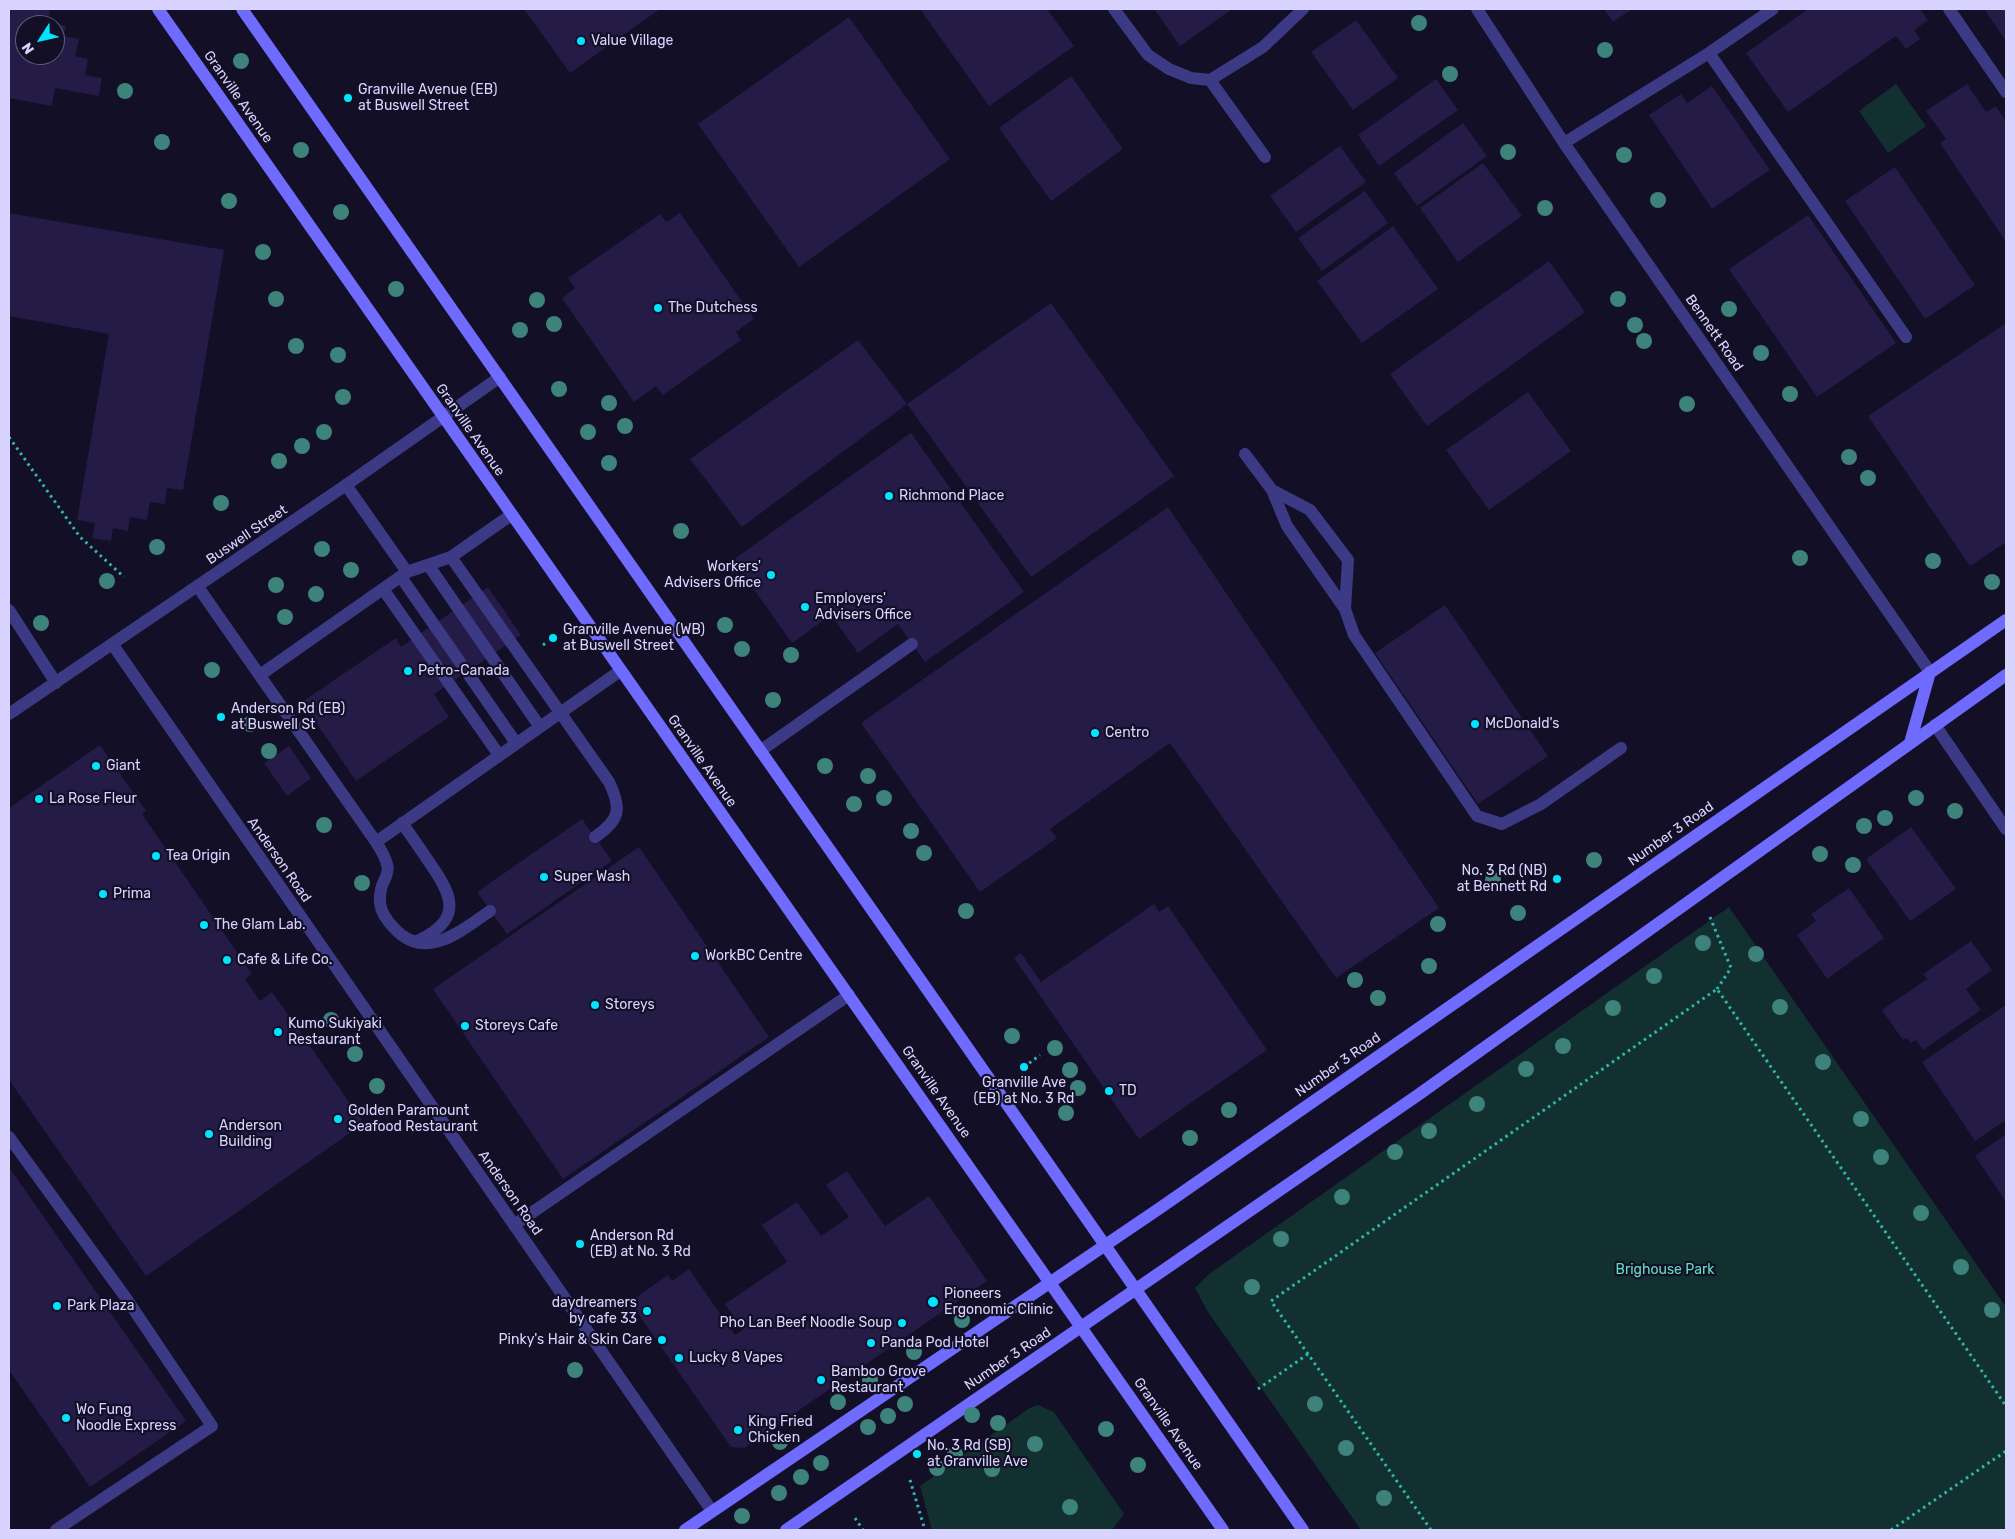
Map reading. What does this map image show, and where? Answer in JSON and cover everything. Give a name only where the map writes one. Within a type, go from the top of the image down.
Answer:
[{"type":"main road","name":"Granville Avenue","points":[[158,9],[620,671],[1082,1326],[1223,1530]]},
{"type":"main road","points":[[242,9],[932,994],[1304,1530]]},
{"type":"main road","name":"Number 3 Road","points":[[685,1530],[1051,1283],[2006,620]]},
{"type":"main road","points":[[1910,743],[1930,672]]},
{"type":"main road","name":"Number 3 Road","points":[[786,1530],[1418,1095],[2006,674]]},
{"type":"street","points":[[1114,9],[1148,54],[1169,69],[1191,78],[1210,80],[1262,47],[1303,9]]},
{"type":"street","name":"Bennett Road","points":[[1477,9],[1564,143],[1930,672]]},
{"type":"street","points":[[1564,143],[1709,52],[1773,9]]},
{"type":"street","points":[[1949,9],[2006,92]]},
{"type":"street","points":[[1709,52],[1906,337]]},
{"type":"street","points":[[1210,80],[1265,156]]},
{"type":"street","name":"Buswell Street","points":[[9,714],[198,587],[500,377]]},
{"type":"street","points":[[1245,454],[1272,490],[1287,526],[1345,609],[1354,635],[1477,816],[1502,824],[1541,804],[1620,748]]},
{"type":"street","points":[[346,485],[516,743]]},
{"type":"street","points":[[1272,490],[1310,510],[1348,560],[1345,609]]},
{"type":"street","points":[[260,675],[404,575],[451,557],[511,515]]},
{"type":"street","points":[[451,557],[609,782],[617,802],[616,819],[595,838]]},
{"type":"street","points":[[429,566],[540,726]]},
{"type":"street","points":[[198,587],[386,857],[390,868],[381,892],[380,904],[387,920],[400,935],[415,942],[433,944],[451,938],[490,911]]},
{"type":"street","points":[[383,589],[499,755]]},
{"type":"street","points":[[9,610],[56,683]]},
{"type":"street","points":[[760,751],[912,644]]},
{"type":"street","name":"Anderson Road","points":[[112,645],[712,1511]]},
{"type":"street","points":[[376,842],[620,671]]},
{"type":"street","points":[[1935,725],[2006,829]]},
{"type":"street","points":[[402,823],[445,885],[451,908],[446,920],[435,931],[415,942]]},
{"type":"street","points":[[514,1225],[850,995]]},
{"type":"street","points":[[9,1137],[126,1298],[212,1426],[56,1530]]},
{"type":"path","points":[[9,437],[80,537],[124,578]]},
{"type":"path","points":[[539,647],[553,638]]},
{"type":"path","points":[[1430,1530],[1270,1301],[1717,989],[1730,968],[1709,913]]},
{"type":"path","points":[[1717,989],[2006,1406]]},
{"type":"path","points":[[1024,1067],[1040,1055]]},
{"type":"path","points":[[1258,1389],[1308,1354]]},
{"type":"path","points":[[1891,1530],[2006,1450]]},
{"type":"path","points":[[910,1480],[924,1530]]},
{"type":"path","points":[[855,1518],[863,1530]]},
{"type":"green space","points":[[1896,84],[1926,126],[1888,153],[1859,111]]},
{"type":"green space","name":"Brighouse Park","points":[[1729,907],[2006,1307],[2006,1530],[1361,1530],[1208,1312],[1195,1288],[1209,1274]]},
{"type":"green space","points":[[1038,1405],[1054,1412],[1124,1514],[1112,1530],[932,1530],[920,1486],[1028,1409]]},
{"type":"building","points":[[9,9],[50,9],[49,15],[15,15],[15,65],[65,65],[65,36],[79,39],[75,56],[88,59],[85,75],[102,78],[99,96],[55,88],[52,106],[9,98]]},
{"type":"building","name":"Value Village","points":[[524,9],[660,9],[570,73]]},
{"type":"building","points":[[920,9],[1047,9],[1074,46],[989,106]]},
{"type":"building","points":[[1154,9],[1232,9],[1180,46]]},
{"type":"building","points":[[1604,9],[1632,9],[1613,22]]},
{"type":"building","points":[[1808,9],[1920,9],[1928,20],[1914,30],[1920,39],[1906,49],[1896,36],[1788,112],[1746,53]]},
{"type":"building","points":[[1984,9],[2006,9],[2006,41]]},
{"type":"building","points":[[849,17],[950,159],[799,267],[698,124]]},
{"type":"building","points":[[1356,20],[1398,78],[1353,110],[1311,52]]},
{"type":"building","points":[[1071,76],[1123,149],[1051,201],[999,128]]},
{"type":"building","points":[[1436,79],[1458,110],[1379,166],[1358,135]]},
{"type":"building","points":[[1967,84],[1986,112],[1996,106],[2006,122],[2006,242],[1940,143],[1946,139],[1926,111]]},
{"type":"building","points":[[1712,86],[1770,170],[1712,209],[1649,115],[1681,94],[1687,103]]},
{"type":"building","points":[[1463,123],[1487,156],[1417,206],[1394,173]]},
{"type":"building","points":[[1340,146],[1366,182],[1296,232],[1270,196]]},
{"type":"building","points":[[1483,163],[1522,216],[1458,262],[1420,208]]},
{"type":"building","points":[[1895,167],[1975,285],[1925,319],[1845,201]]},
{"type":"building","points":[[1365,191],[1388,223],[1322,271],[1298,238]]},
{"type":"building","points":[[9,213],[224,250],[183,490],[167,488],[165,504],[150,502],[147,520],[130,517],[128,531],[113,528],[111,541],[92,538],[95,523],[77,520],[109,334],[9,316]]},
{"type":"building","name":"The Dutchess","points":[[680,213],[754,319],[736,332],[741,340],[663,395],[656,386],[634,402],[562,298],[575,288],[568,278],[660,214],[666,222]]},
{"type":"building","points":[[1808,215],[1896,343],[1817,397],[1729,269]]},
{"type":"building","points":[[1393,226],[1438,289],[1362,343],[1317,281]]},
{"type":"building","points":[[1549,261],[1585,312],[1427,426],[1390,374]]},
{"type":"building","points":[[1051,303],[1174,476],[1031,577],[907,404]]},
{"type":"building","points":[[2006,323],[2006,542],[1970,566],[1868,416]]},
{"type":"building","points":[[858,340],[907,404],[742,527],[690,459]]},
{"type":"building","points":[[1528,392],[1571,451],[1489,510],[1446,450]]},
{"type":"building","name":"Richmond Place","points":[[911,433],[1024,592],[925,662],[898,624],[858,653],[831,615],[792,643],[733,560]]},
{"type":"building","name":"Centro","points":[[1168,507],[1439,908],[1336,978],[1170,743],[1050,829],[1057,838],[980,892],[861,723]]},
{"type":"building","name":"Petro-Canada","points":[[488,587],[521,635],[434,694],[449,717],[356,781],[302,702],[396,638],[401,647]]},
{"type":"building","name":"McDonald's","points":[[1445,605],[1548,756],[1478,804],[1375,653]]},
{"type":"building","points":[[100,745],[146,811],[142,814],[252,974],[245,979],[260,1001],[272,992],[364,1123],[146,1276],[9,1080],[9,808]]},
{"type":"building","points":[[289,746],[311,778],[287,796],[264,763]]},
{"type":"building","name":"Super Wash","points":[[582,819],[612,861],[507,934],[477,892]]},
{"type":"building","points":[[1911,827],[1956,889],[1910,921],[1866,859]]},
{"type":"building","name":"Storeys","points":[[639,847],[769,1037],[563,1179],[433,989]]},
{"type":"building","points":[[1849,888],[1884,938],[1827,979],[1797,935],[1816,921],[1811,914]]},
{"type":"building","points":[[1154,904],[1159,912],[1168,906],[1267,1050],[1139,1139],[1014,958],[1021,953],[1041,982]]},
{"type":"building","points":[[1971,941],[1992,970],[1966,989],[1981,1010],[1923,1050],[1916,1040],[1911,1043],[1907,1038],[1903,1040],[1882,1010],[1927,979],[1923,974]]},
{"type":"building","points":[[2006,1005],[2006,1120],[1975,1141],[1922,1062]]},
{"type":"building","points":[[2006,1134],[2006,1202],[1975,1156]]},
{"type":"building","name":"Park Plaza","points":[[9,1167],[186,1421],[90,1487],[9,1370]]},
{"type":"building","points":[[847,1171],[885,1226],[929,1196],[987,1281],[744,1448],[731,1447],[634,1308],[639,1304],[635,1298],[668,1275],[672,1281],[689,1269],[735,1335],[743,1330],[725,1304],[787,1262],[762,1225],[797,1202],[821,1236],[849,1217],[826,1185]]},
{"type":"place","name":"Value Village","points":[[581,41]]},
{"type":"place","name":"Granville Avenue (EB) at Buswell Street","points":[[348,98]]},
{"type":"place","name":"The Dutchess","points":[[658,308]]},
{"type":"place","name":"Richmond Place","points":[[889,496]]},
{"type":"place","name":"Workers' Advisers Office","points":[[771,575]]},
{"type":"place","name":"Employers' Advisers Office","points":[[805,607]]},
{"type":"place","name":"Granville Avenue (WB) at Buswell Street","points":[[553,638]]},
{"type":"place","name":"Petro-Canada","points":[[408,671]]},
{"type":"place","name":"Anderson Rd (EB) at Buswell St","points":[[221,717]]},
{"type":"place","name":"McDonald's","points":[[1475,724]]},
{"type":"place","name":"Centro","points":[[1095,733]]},
{"type":"place","name":"Giant","points":[[96,766]]},
{"type":"place","name":"La Rose Fleur","points":[[39,799]]},
{"type":"place","name":"Tea Origin","points":[[156,856]]},
{"type":"place","name":"Super Wash","points":[[544,877]]},
{"type":"place","name":"No. 3 Rd (NB) at Bennett Rd","points":[[1557,879]]},
{"type":"place","name":"Prima","points":[[103,894]]},
{"type":"place","name":"The Glam Lab.","points":[[204,925]]},
{"type":"place","name":"WorkBC Centre","points":[[695,956]]},
{"type":"place","name":"Cafe & Life Co.","points":[[227,960]]},
{"type":"place","name":"Storeys","points":[[595,1005]]},
{"type":"place","name":"Storeys Cafe","points":[[465,1026]]},
{"type":"place","name":"Kumo Sukiyaki Restaurant","points":[[278,1032]]},
{"type":"place","name":"Granville Ave (EB) at No. 3 Rd","points":[[1024,1067]]},
{"type":"place","name":"TD","points":[[1109,1091]]},
{"type":"place","name":"Golden Paramount Seafood Restaurant","points":[[338,1119]]},
{"type":"place","name":"Anderson Building","points":[[209,1134]]},
{"type":"place","name":"Anderson Rd (EB) at No. 3 Rd","points":[[580,1244]]},
{"type":"place","name":"Pioneers Ergonomic Clinic","points":[[933,1302]]},
{"type":"place","name":"Park Plaza","points":[[57,1306]]},
{"type":"place","name":"daydreamers by cafe 33","points":[[647,1311]]},
{"type":"place","name":"Pho Lan Beef Noodle Soup","points":[[902,1323]]},
{"type":"place","name":"Pinky's Hair & Skin Care","points":[[662,1340]]},
{"type":"place","name":"Panda Pod Hotel","points":[[871,1343]]},
{"type":"place","name":"Lucky 8 Vapes","points":[[679,1358]]},
{"type":"place","name":"Bamboo Grove Restaurant","points":[[821,1380]]},
{"type":"place","name":"Wo Fung Noodle Express","points":[[66,1418]]},
{"type":"place","name":"King Fried Chicken","points":[[738,1430]]},
{"type":"place","name":"No. 3 Rd (SB) at Granville Ave","points":[[917,1454]]}]
